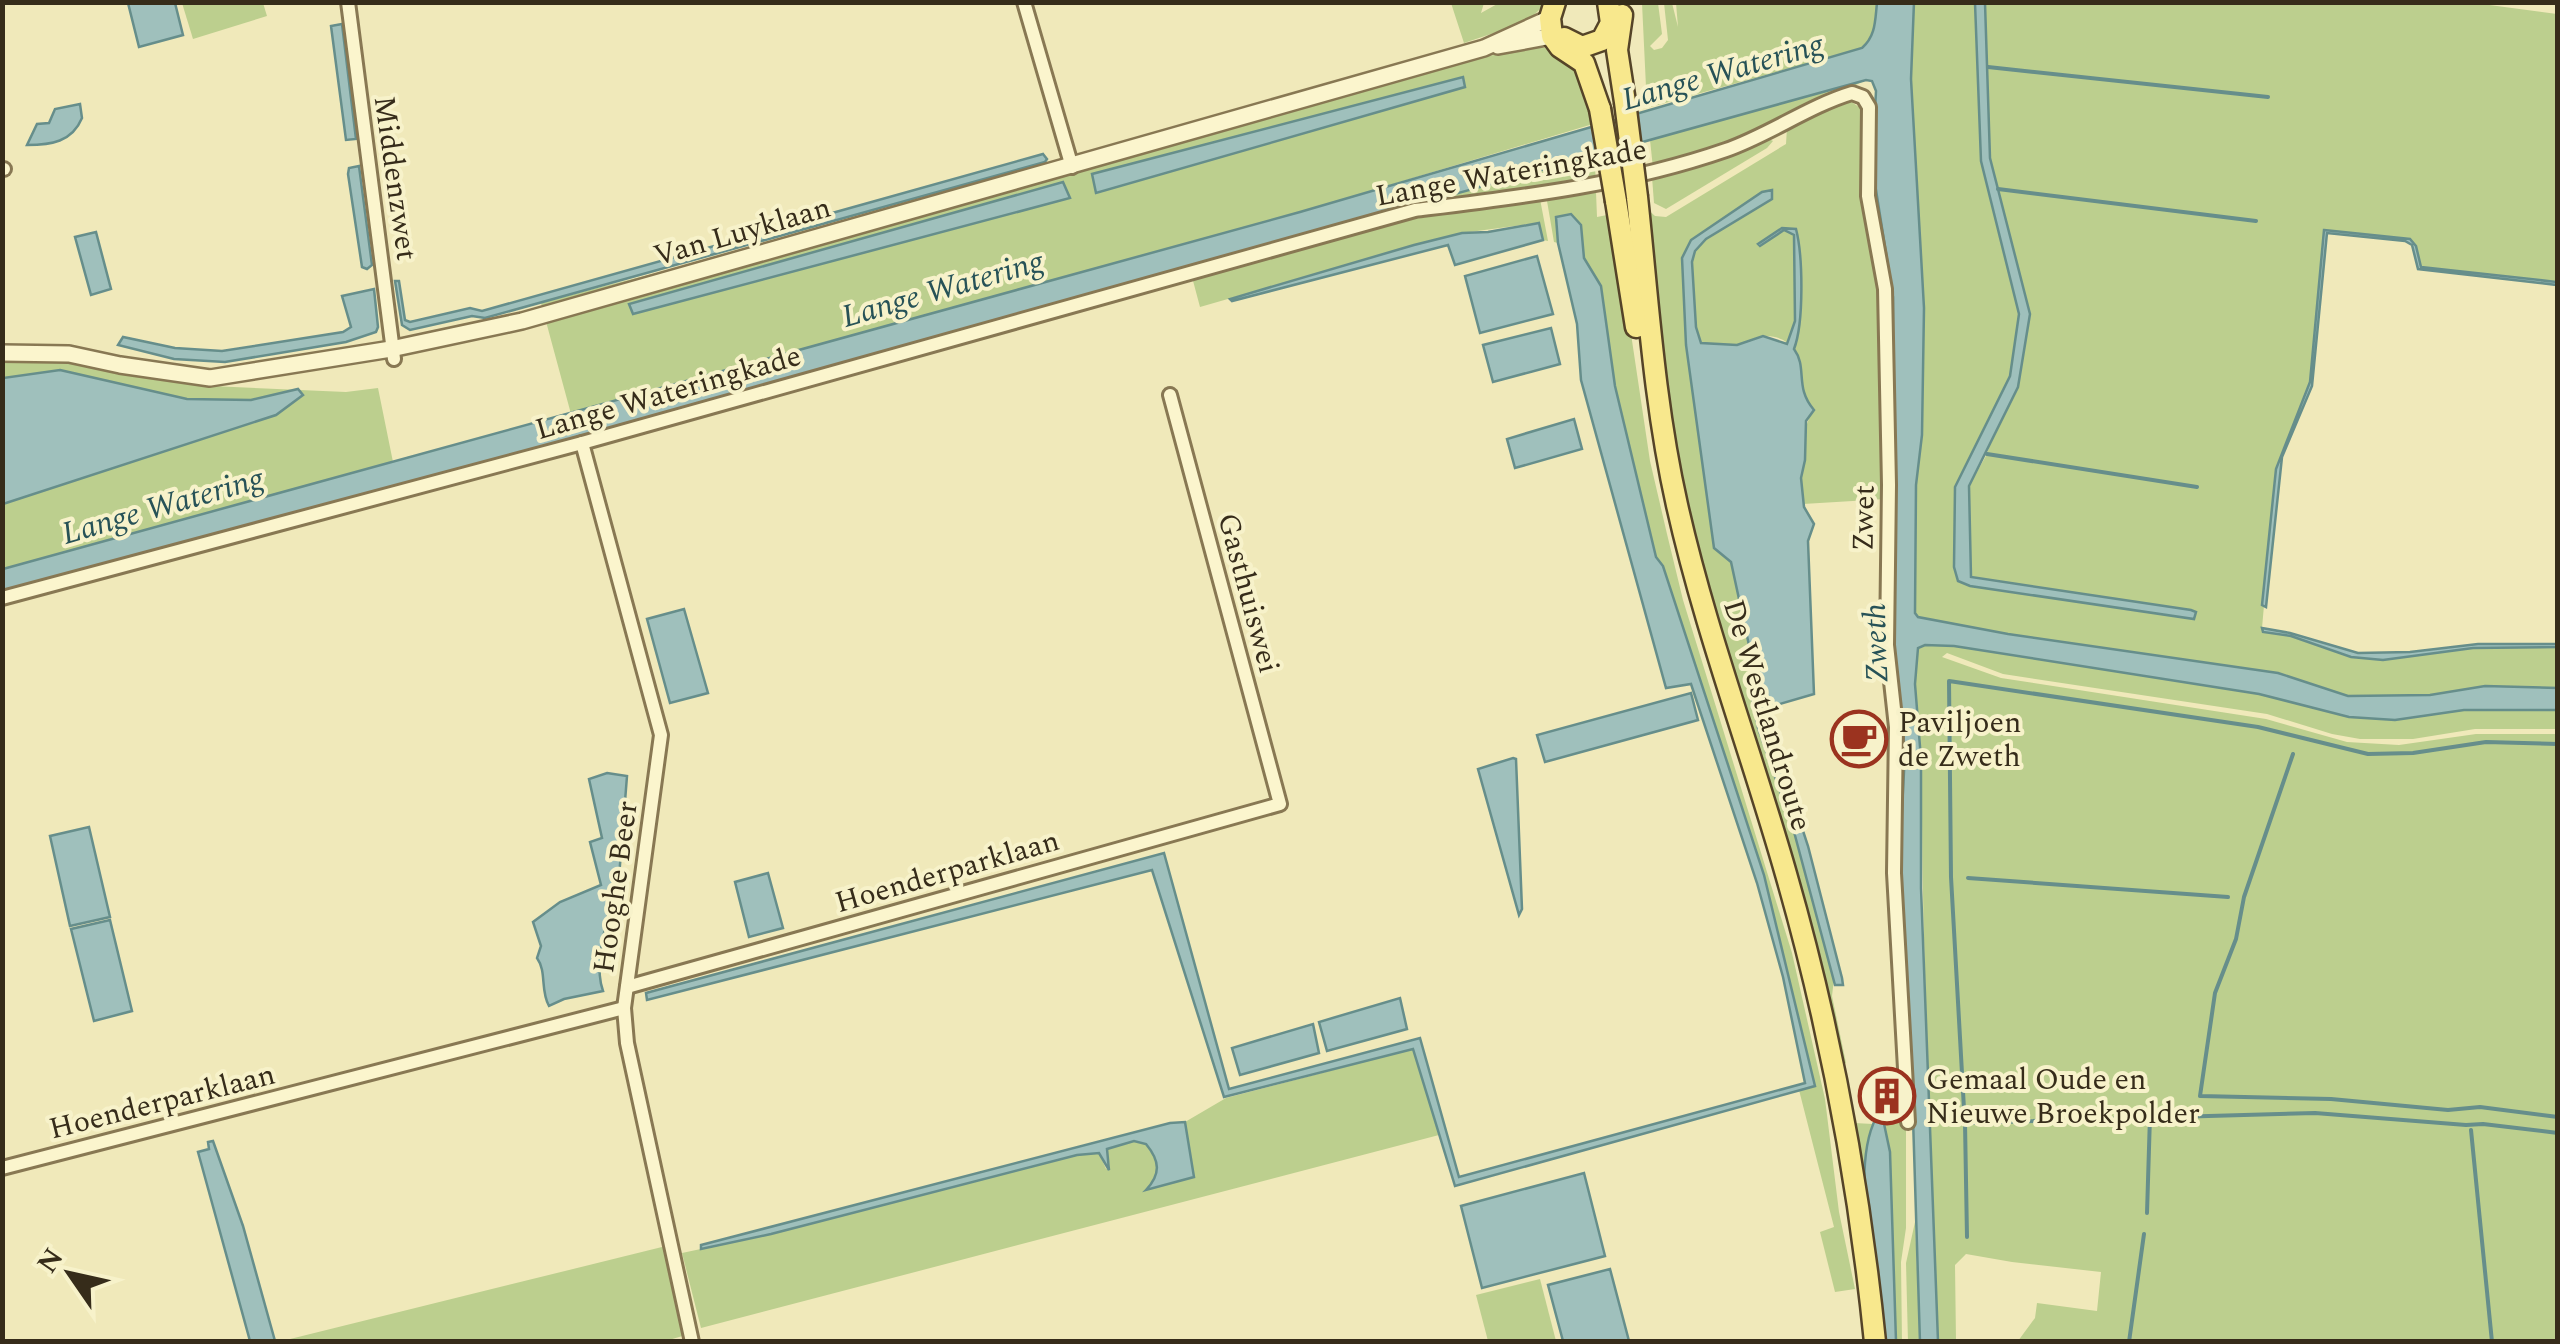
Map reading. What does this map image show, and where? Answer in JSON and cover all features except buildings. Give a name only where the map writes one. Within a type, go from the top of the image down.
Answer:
[{"type":"main road","points":[[1568,2],[1555,23],[1560,47],[1587,48],[1612,18],[1608,2]]},
{"type":"main road","name":"De Westlandroute","points":[[1619,2],[1622,21],[1618,62],[1652,350],[1676,500],[1812,973],[1850,1158],[1875,1342]]},
{"type":"main road","name":"De Westlandroute","points":[[1587,48],[1624,102]]},
{"type":"main road","name":"De Westlandroute","points":[[1587,48],[1587,69],[1600,109],[1659,466],[1700,634],[1762,831],[1807,995],[1840,1161],[1864,1342]]},
{"type":"street","name":"Middenzwet","points":[[348,2],[393,354]]},
{"type":"street","points":[[1024,2],[1072,167]]},
{"type":"street","name":"Van Luyklaan","points":[[2,353],[68,354],[210,378],[393,354],[1072,167],[1484,48],[1555,23]]},
{"type":"street","name":"Lange Wateringkade","points":[[2,598],[582,442],[1415,210],[1544,194],[1655,173],[1746,142],[1839,97],[1852,94],[1863,98]]},
{"type":"street","name":"Zwet","points":[[1863,98],[1869,107],[1868,196],[1884,290],[1886,645],[1896,727],[1894,873],[1908,1122]]},
{"type":"street","name":"Gasthuiswei","points":[[1170,395],[1280,804]]},
{"type":"street","name":"Hooghe Beer","points":[[582,442],[662,735],[624,1008],[627,1043],[692,1342]]},
{"type":"street","name":"Hoenderparklaan","points":[[627,986],[1280,804]]},
{"type":"street","name":"Hoenderparklaan","points":[[2,1168],[624,1008]]},
{"type":"green space","points":[[2467,2],[2557,14],[2557,282],[2421,267],[2416,246],[2410,239],[2324,231],[2310,382],[2276,469],[2262,628],[2264,632],[2291,636],[2351,657],[2383,660],[2473,648],[2557,647],[2557,688],[2485,686],[2430,695],[2348,696],[2278,673],[1918,617],[1916,485],[1922,435],[1924,308],[1911,79],[1914,3],[1975,3],[1981,161],[2019,314],[2010,376],[1955,487],[1958,581],[2191,610],[1971,578],[1969,486],[1987,454],[2030,314],[1990,158],[1985,3]]},
{"type":"green space","points":[[182,3],[263,3],[267,16],[193,39]]},
{"type":"green space","points":[[1451,3],[1484,3],[1481,13],[1499,3],[1546,3],[1527,22],[1464,43]]},
{"type":"green space","points":[[1642,3],[1658,3],[1662,34],[1650,46],[1654,50],[1662,48],[1668,40],[1664,3],[1672,3],[1678,27],[1676,3],[1877,3],[1872,33],[1862,48],[1647,108]]},
{"type":"green space","points":[[1533,46],[1552,51],[1577,73],[1585,88],[1593,124],[1300,212],[571,414],[541,303],[1057,177]]},
{"type":"green space","points":[[1866,80],[1778,123],[1653,168],[1650,140]]},
{"type":"green space","points":[[1850,101],[1862,109],[1864,117],[1862,178],[1880,283],[1886,499],[1803,504],[1804,432],[1813,408],[1795,354],[1790,345],[1766,336],[1720,346],[1731,562],[1755,673],[1752,698],[1834,979],[1832,996],[1846,1063],[1841,1065],[1854,1123],[1873,1124],[1862,1173],[1858,1174],[1688,524],[1665,401],[1646,208],[1655,216],[1666,217],[1786,144],[1787,128],[1837,102]]},
{"type":"green space","points":[[1769,139],[1773,141],[1767,148],[1666,209],[1654,203],[1652,177]]},
{"type":"green space","points":[[1594,156],[1596,181],[1542,191],[1426,202]]},
{"type":"green space","points":[[1596,192],[1597,217],[1607,215],[1613,254],[1621,267],[1650,461],[1683,600],[1792,953],[1825,1099],[1839,1212],[1855,1289],[1835,1292],[1820,1232],[1834,1227],[1799,1090],[1815,1085],[1764,875],[1663,566],[1656,557],[1615,386],[1601,287],[1584,258],[1581,225],[1556,217],[1558,243],[1554,242],[1549,197]]},
{"type":"green space","points":[[1540,199],[1548,241],[1543,240],[1538,223],[1462,233],[1200,307],[1192,277],[1418,214]]},
{"type":"green space","points":[[59,359],[211,386],[346,392],[378,388],[393,462],[3,569],[3,360]]},
{"type":"green space","points":[[1925,645],[1954,646],[2259,694],[2395,720],[2464,710],[2557,710],[2557,729],[2475,729],[2413,739],[2360,739],[2267,714],[2003,674],[1947,653],[1942,657],[2001,678],[2266,719],[2347,742],[2399,745],[2476,734],[2557,734],[2557,1341],[2018,1341],[2035,1318],[2037,1303],[2097,1311],[2101,1272],[1966,1254],[1955,1265],[1956,1341],[1938,1341],[1921,796],[1914,691],[1916,650]]},
{"type":"green space","points":[[1413,1049],[1439,1135],[701,1328],[682,1253],[1077,1155],[1099,1153],[1106,1169],[1110,1168],[1107,1149],[1134,1141],[1146,1144],[1156,1161],[1157,1171],[1148,1188],[1194,1177],[1185,1122],[1226,1098]]},
{"type":"green space","points":[[1898,1121],[1906,1129],[1902,1341],[1896,1341],[1890,1152],[1884,1122]]},
{"type":"green space","points":[[1915,1222],[1920,1341],[1908,1342],[1906,1263]]},
{"type":"green space","points":[[666,1246],[686,1335],[662,1342],[278,1342]]},
{"type":"green space","points":[[1540,1279],[1556,1341],[1488,1341],[1476,1295]]},
{"type":"water","points":[[1914,2],[1911,79],[1924,308],[1922,435],[1916,485],[1918,617],[2278,673],[2348,696],[2430,695],[2485,686],[2557,688],[2558,710],[2464,710],[2395,720],[2349,717],[2259,694],[1954,646],[1918,648],[1915,684],[1921,759],[1921,888],[1938,1341],[1920,1342],[1912,1086],[1893,1084],[1892,1072],[1909,1071],[1899,865],[1905,753],[1892,631],[1893,297],[1872,165],[1876,91],[1872,81],[3,592],[3,569],[1300,212],[1862,48],[1872,33],[1877,3]]},
{"type":"water","points":[[128,3],[175,3],[183,35],[139,47]]},
{"type":"water","points":[[1975,3],[1985,3],[1990,158],[2030,314],[2018,387],[1969,486],[1971,577],[2191,610],[2196,612],[2194,619],[1970,586],[1958,581],[1954,567],[1955,487],[2010,376],[2019,314],[1981,161]]},
{"type":"water","points":[[342,24],[356,139],[346,140],[331,26]]},
{"type":"water","points":[[1463,77],[1465,87],[1096,193],[1092,174]]},
{"type":"water","points":[[80,104],[82,118],[67,137],[27,145],[37,124],[49,123],[55,109]]},
{"type":"water","points":[[1043,154],[1045,162],[485,318],[472,316],[410,330],[402,325],[395,281],[399,281],[405,320],[410,322],[470,308],[482,311]]},
{"type":"water","points":[[359,166],[372,265],[367,269],[362,267],[348,174],[349,168]]},
{"type":"water","points":[[1063,182],[1070,198],[633,314],[629,304]]},
{"type":"water","points":[[1772,190],[1772,199],[1706,239],[1695,251],[1692,262],[1696,327],[1701,343],[1737,345],[1763,336],[1787,344],[1795,321],[1794,235],[1784,230],[1758,244],[1782,228],[1796,229],[1801,289],[1794,349],[1804,393],[1814,410],[1806,421],[1801,478],[1804,507],[1814,524],[1808,541],[1814,694],[1766,708],[1764,712],[1808,846],[1843,985],[1835,985],[1793,828],[1758,728],[1752,698],[1755,673],[1731,562],[1714,548],[1686,345],[1682,258],[1691,240],[1762,192]]},
{"type":"water","points":[[1571,214],[1581,225],[1584,258],[1601,286],[1615,386],[1656,557],[1663,566],[1764,875],[1815,1086],[1455,1186],[1413,1049],[1224,1097],[1152,870],[647,1000],[646,993],[1164,853],[1229,1089],[1420,1038],[1459,1177],[1805,1083],[1783,977],[1757,883],[1691,684],[1666,688],[1581,380],[1577,324],[1558,243],[1556,217]]},
{"type":"water","points":[[1539,223],[1543,240],[1455,265],[1448,245],[1230,299],[1462,233]]},
{"type":"water","points":[[2324,230],[2410,239],[2416,246],[2421,267],[2557,285],[2418,269],[2412,245],[2405,241],[2327,233],[2312,386],[2282,457],[2266,607],[2262,605],[2276,469],[2310,382]]},
{"type":"water","points":[[96,232],[111,289],[91,295],[75,237]]},
{"type":"water","points":[[1537,256],[1553,314],[1480,333],[1465,276]]},
{"type":"water","points":[[374,289],[376,332],[346,342],[225,362],[174,359],[118,345],[123,337],[175,348],[222,351],[343,332],[351,327],[342,296]]},
{"type":"water","points":[[1551,328],[1560,364],[1493,382],[1483,345]]},
{"type":"water","points":[[60,370],[187,399],[251,400],[298,389],[303,395],[276,415],[3,504],[3,378]]},
{"type":"water","points":[[1574,419],[1582,449],[1515,468],[1507,439]]},
{"type":"water","points":[[684,609],[708,693],[670,703],[647,619]]},
{"type":"water","points":[[2262,628],[2358,653],[2478,644],[2557,647],[2473,648],[2383,660],[2351,657],[2291,636],[2263,632]]},
{"type":"water","points":[[1691,693],[1698,720],[1545,762],[1537,735]]},
{"type":"water","points":[[1513,758],[1522,909],[1519,915],[1478,769]]},
{"type":"water","points":[[607,773],[627,776],[618,890],[612,896],[600,956],[603,991],[549,1006],[537,958],[541,946],[533,922],[560,902],[601,885],[590,842],[602,838],[589,779]]},
{"type":"water","points":[[89,827],[110,917],[70,926],[50,836]]},
{"type":"water","points":[[768,873],[783,928],[749,937],[735,882]]},
{"type":"water","points":[[110,920],[132,1011],[94,1021],[71,929]]},
{"type":"water","points":[[1400,998],[1407,1029],[1327,1051],[1319,1022]]},
{"type":"water","points":[[1313,1024],[1319,1053],[1240,1075],[1232,1048]]},
{"type":"water","points":[[1876,1118],[1883,1119],[1890,1152],[1896,1341],[1883,1341],[1867,1227],[1865,1166]]},
{"type":"water","points":[[1185,1122],[1194,1177],[1146,1190],[1156,1173],[1156,1162],[1146,1144],[1134,1141],[1107,1149],[1109,1170],[1099,1153],[1077,1155],[701,1249],[701,1245]]},
{"type":"water","points":[[213,1141],[243,1226],[275,1341],[250,1341],[198,1152],[209,1149],[208,1142]]},
{"type":"water","points":[[1584,1173],[1605,1256],[1482,1288],[1461,1206]]},
{"type":"water","points":[[1610,1269],[1629,1341],[1563,1341],[1548,1285]]},
{"type":"waterway","points":[[1988,67],[2268,97]]},
{"type":"waterway","points":[[1998,189],[2256,221]]},
{"type":"waterway","points":[[1987,454],[2197,487]]},
{"type":"waterway","points":[[1964,1109],[1951,877],[1949,681],[2258,727],[2368,754],[2413,753],[2486,742],[2558,744]]},
{"type":"waterway","points":[[2293,754],[2244,897],[2236,939],[2215,993],[2200,1096],[2331,1099],[2448,1110],[2480,1107],[2558,1117]]},
{"type":"waterway","points":[[1968,878],[2228,897]]},
{"type":"waterway","points":[[1967,1237],[1965,1123],[2315,1113],[2558,1133]]},
{"type":"waterway","points":[[2147,1213],[2150,1116]]},
{"type":"waterway","points":[[2471,1130],[2492,1342]]},
{"type":"waterway","points":[[2129,1342],[2144,1234]]},
{"type":"place","name":"Paviljoen de Zweth","points":[[1859,739]]},
{"type":"place","name":"Gemaal Oude en Nieuwe Broekpolder","points":[[1887,1096]]},
{"type":"water label","name":"Lange Watering","points":[[1722,71]]},
{"type":"water label","name":"Lange Watering","points":[[942,288]]},
{"type":"water label","name":"Lange Watering","points":[[162,505]]},
{"type":"water label","name":"Zweth","points":[[1875,643]]}]
